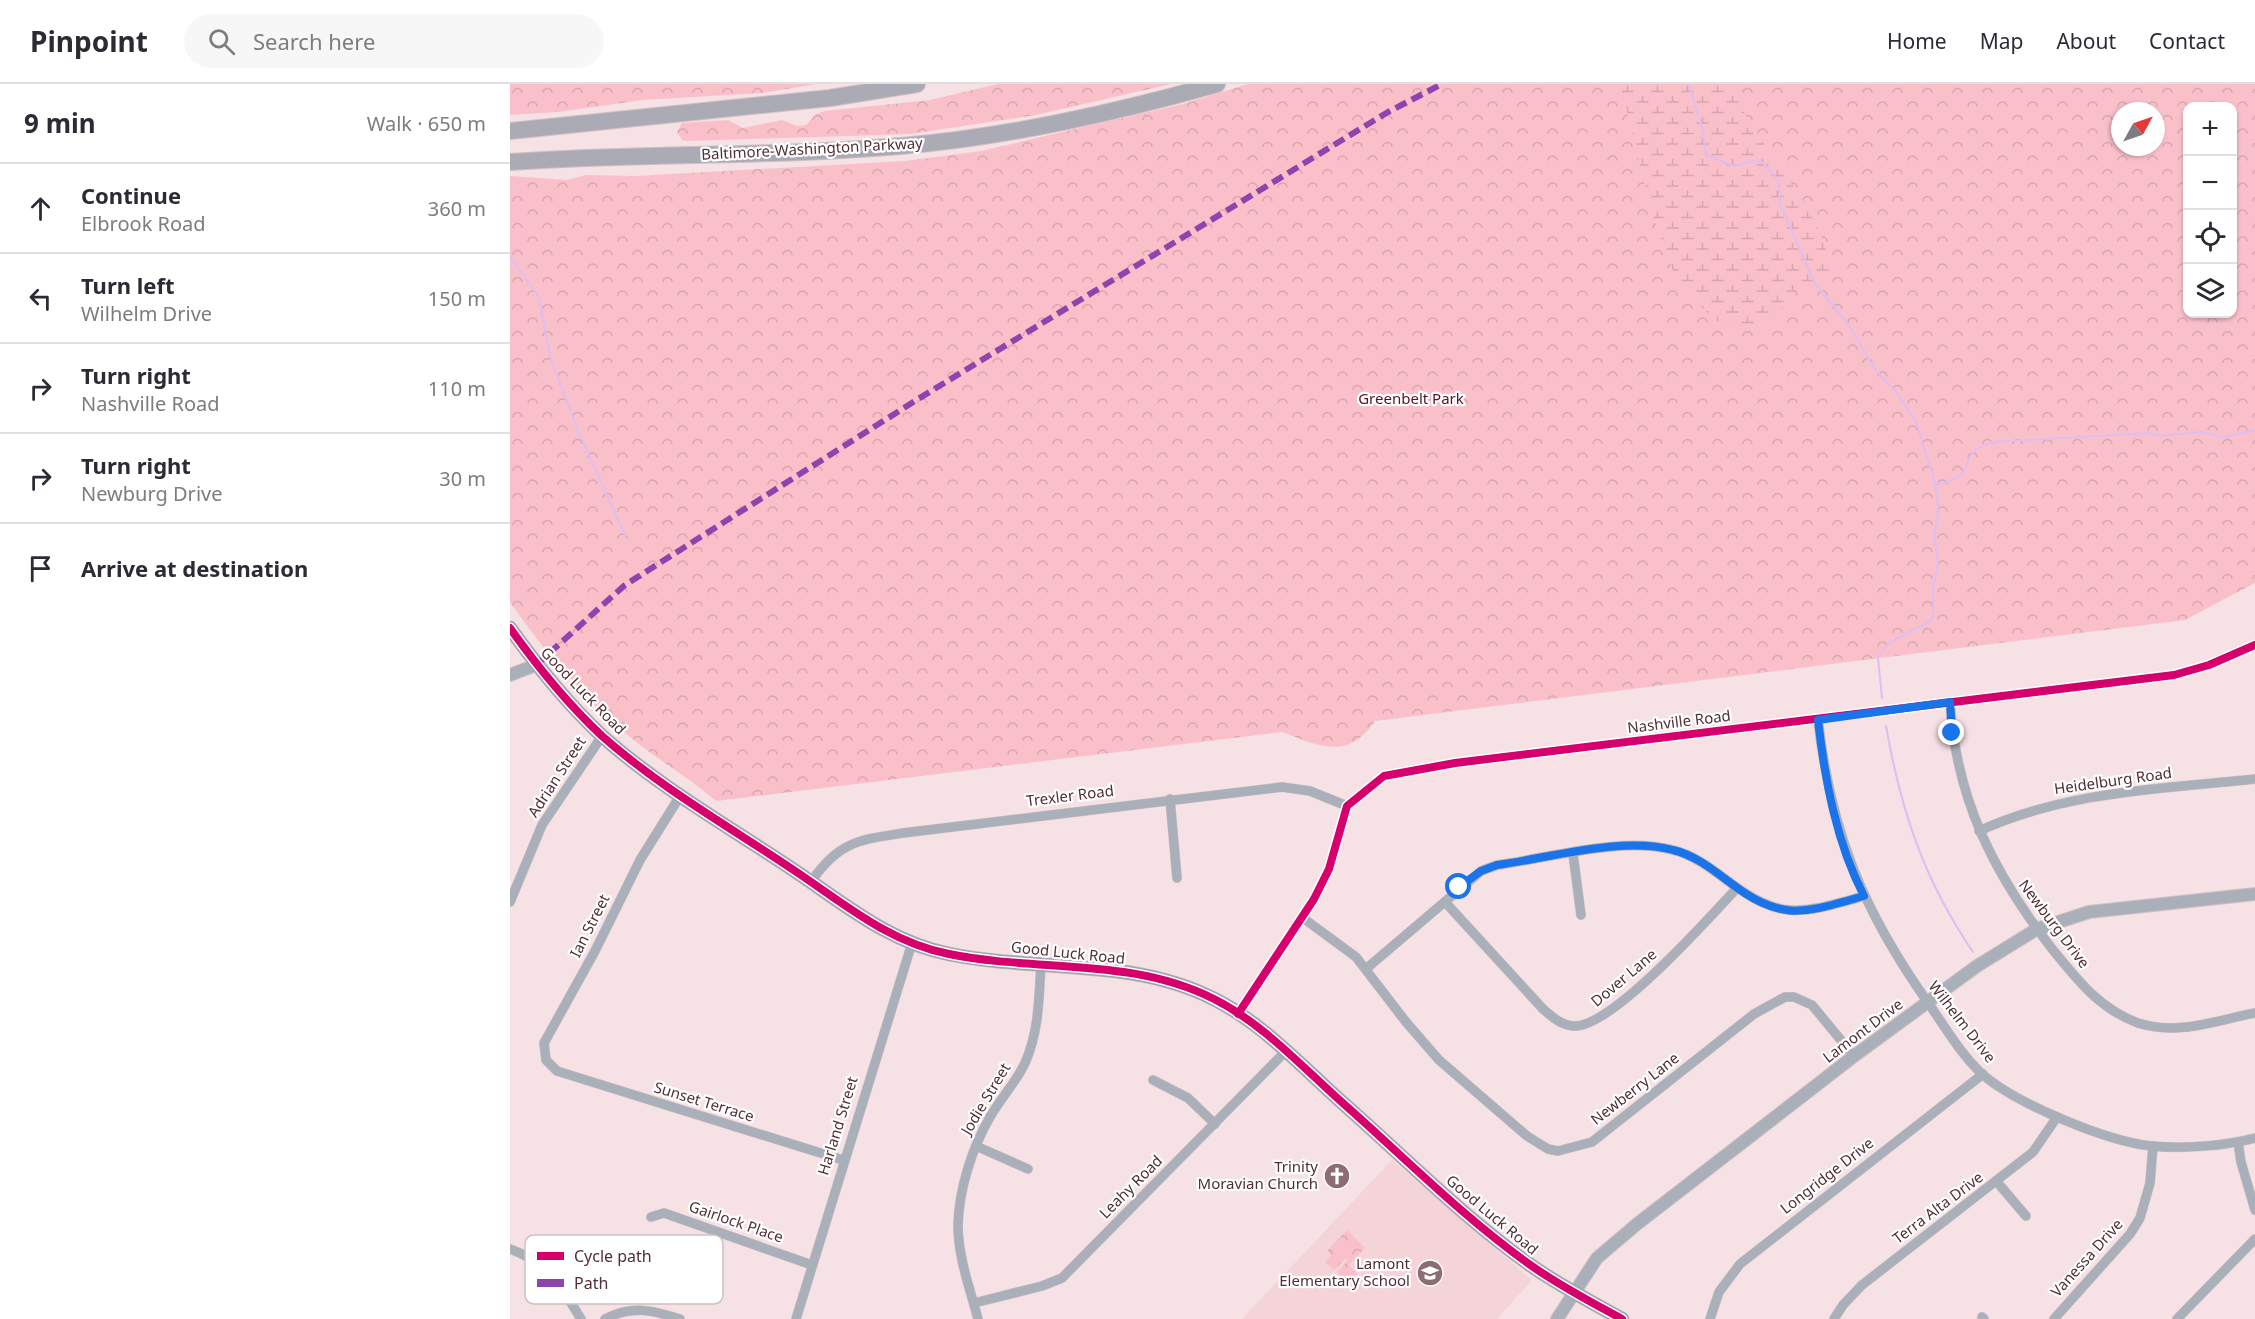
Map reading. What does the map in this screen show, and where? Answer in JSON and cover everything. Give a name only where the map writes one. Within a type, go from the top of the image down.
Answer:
[{"type":"highway","points":[[510,131],[830,98],[917,84]]},
{"type":"highway","name":"Baltimore-Washington Parkway","points":[[510,162],[764,154],[903,146],[1024,129],[1094,116],[1217,84]]},
{"type":"main road","name":"Good Luck Road","points":[[510,628],[536,664],[602,736],[681,796],[858,916],[912,943],[948,954],[1106,969],[1158,979],[1214,999],[1238,1014],[1285,1052],[1492,1235],[1530,1265],[1622,1319]]},
{"type":"street","name":"Nashville Road","points":[[1347,806],[1374,782],[1396,772],[2174,675],[2209,665],[2255,645]]},
{"type":"street","points":[[510,675],[536,664]]},
{"type":"street","name":"Newburg Drive","points":[[1950,702],[1958,764],[1979,831],[2004,882],[2037,929],[2095,998],[2114,1012],[2139,1023],[2183,1028],[2255,1013]]},
{"type":"street","name":"Wilhelm Drive","points":[[1818,720],[1835,816],[1854,876],[1895,957],[1983,1074],[2024,1101],[2057,1117],[2122,1139],[2153,1146],[2238,1142],[2255,1138]]},
{"type":"street","name":"Adrian Street","points":[[510,902],[542,825],[602,736]]},
{"type":"street","name":"Heidelburg Road","points":[[1979,831],[2030,810],[2072,800],[2255,779]]},
{"type":"street","name":"Trexler Road","points":[[811,882],[831,855],[855,841],[967,824],[1282,787],[1310,791],[1347,806]]},
{"type":"street","name":"Ian Street","points":[[557,1071],[546,1060],[544,1043],[595,951],[640,860],[681,796]]},
{"type":"street","points":[[1170,799],[1176,878]]},
{"type":"street","points":[[1238,1014],[1303,918],[1329,869],[1347,806]]},
{"type":"street","points":[[1366,968],[1468,880],[1497,865],[1639,844],[1674,850],[1710,868],[1767,907],[1791,911],[1827,907],[1864,896]]},
{"type":"street","points":[[1573,854],[1581,915]]},
{"type":"street","name":"Dover Lane","points":[[1445,902],[1543,1009],[1562,1023],[1577,1026],[1602,1017],[1682,949],[1737,888]]},
{"type":"street","name":"Lamont Drive","points":[[1557,1319],[1606,1250],[1854,1056],[1977,966],[2037,929],[2089,912],[2255,894]]},
{"type":"street","name":"Newberry Lane","points":[[1303,918],[1340,944],[1366,968],[1406,1022],[1439,1060],[1527,1136],[1548,1149],[1558,1151],[1583,1146],[1597,1138],[1754,1014],[1785,997],[1794,997],[1812,1005],[1854,1056]]},
{"type":"street","name":"Harland Street","points":[[796,1319],[843,1160],[912,943]]},
{"type":"street","name":"Jodie Street","points":[[978,1319],[961,1252],[958,1223],[964,1189],[976,1146],[991,1115],[1028,1056],[1038,1011],[1041,964]]},
{"type":"street","name":"Leahy Road","points":[[974,1303],[1042,1286],[1062,1278],[1285,1052]]},
{"type":"street","name":"Sunset Terrace","points":[[557,1071],[843,1160]]},
{"type":"street","name":"Longridge Drive","points":[[1710,1319],[1719,1292],[1740,1264],[1983,1074]]},
{"type":"street","points":[[1153,1080],[1188,1098],[1215,1124]]},
{"type":"street","name":"Terra Alta Drive","points":[[1834,1319],[1862,1285],[2033,1152],[2057,1117]]},
{"type":"street","points":[[2238,1142],[2241,1162],[2255,1210]]},
{"type":"street","points":[[976,1146],[1028,1169]]},
{"type":"street","name":"Vanessa Drive","points":[[2054,1319],[2130,1234],[2140,1218],[2150,1183],[2153,1146]]},
{"type":"street","points":[[1997,1182],[2025,1216]]},
{"type":"street","name":"Gairlock Place","points":[[651,1217],[664,1213],[812,1265]]},
{"type":"street","points":[[2177,1319],[2255,1239]]},
{"type":"street","points":[[510,1249],[525,1256]]},
{"type":"street","points":[[570,1304],[581,1319]]},
{"type":"street","points":[[604,1319],[634,1309],[651,1310],[680,1319]]},
{"type":"shaded area","points":[[1392,1160],[1532,1280],[1497,1319],[1242,1319]]},
{"type":"green space","points":[[510,84],[816,84],[762,93],[643,100],[558,112],[510,115]]},
{"type":"green space","points":[[998,84],[1171,84],[1036,115],[910,134],[687,141],[682,140],[677,132],[682,123],[728,120],[743,128],[782,120],[797,126],[806,125],[816,114],[825,111],[930,100]]},
{"type":"green space","name":"Greenbelt Park","points":[[1248,84],[2255,84],[2255,583],[2185,620],[1375,721],[1365,733],[1344,746],[1321,745],[1282,732],[716,801],[635,741],[600,710],[552,658],[510,602],[510,176],[567,180],[586,175],[636,176],[905,161],[981,151],[1183,104]]},
{"type":"green space","points":[[1623,84],[1733,84],[1747,118],[1798,194],[1820,233],[1828,254],[1832,277],[1827,283],[1803,283],[1769,323],[1758,325],[1716,321],[1684,291],[1676,280],[1651,210],[1626,108]]},
{"type":"green space","points":[[1347,1230],[1365,1248],[1349,1265],[1357,1273],[1352,1278],[1349,1275],[1344,1279],[1337,1272],[1348,1260],[1346,1258],[1334,1270],[1325,1262],[1331,1255],[1327,1251]]},
{"type":"waterway","points":[[1689,84],[1702,128],[1706,155],[1734,166],[1753,161],[1762,162],[1775,176],[1779,184],[1780,204],[1814,282],[1848,324],[1875,369],[1896,392],[1916,422],[1935,483],[1939,484],[1955,478],[1965,469],[1973,453],[1992,442],[2194,432],[2223,437],[2255,431]]},
{"type":"waterway","points":[[510,256],[539,298],[551,360],[579,433],[625,535]]},
{"type":"waterway","points":[[1882,698],[1878,658],[1889,644],[1933,618],[1933,588],[1938,565],[1934,533],[1939,511],[1935,484]]},
{"type":"waterway","points":[[1886,726],[1899,787],[1917,844],[1941,898],[1973,952]]},
{"type":"marked path","points":[[536,665],[625,585],[918,399],[1388,112],[1442,84]]},
{"type":"cycle path","points":[[510,628],[565,698],[589,724],[625,756],[674,792],[853,911],[890,933],[928,949],[1016,963],[1117,971],[1183,986],[1214,999],[1267,1034],[1435,1187],[1505,1246],[1551,1279],[1622,1319]]},
{"type":"cycle path","points":[[1238,1014],[1314,899],[1329,869],[1347,806],[1384,776],[1455,763],[2174,675],[2209,665],[2255,645]]},
{"type":"place","name":"Trinity Moravian Church","points":[[1337,1176]]},
{"type":"place","name":"Lamont Elementary School","points":[[1430,1273]]},
{"type":"route","points":[[1459,887],[1481,871],[1497,865],[1639,844],[1674,850],[1690,856],[1710,868],[1750,899],[1779,910],[1805,911],[1864,896],[1854,876],[1835,816],[1822,756],[1818,720],[1950,702],[1952,733]]}]
